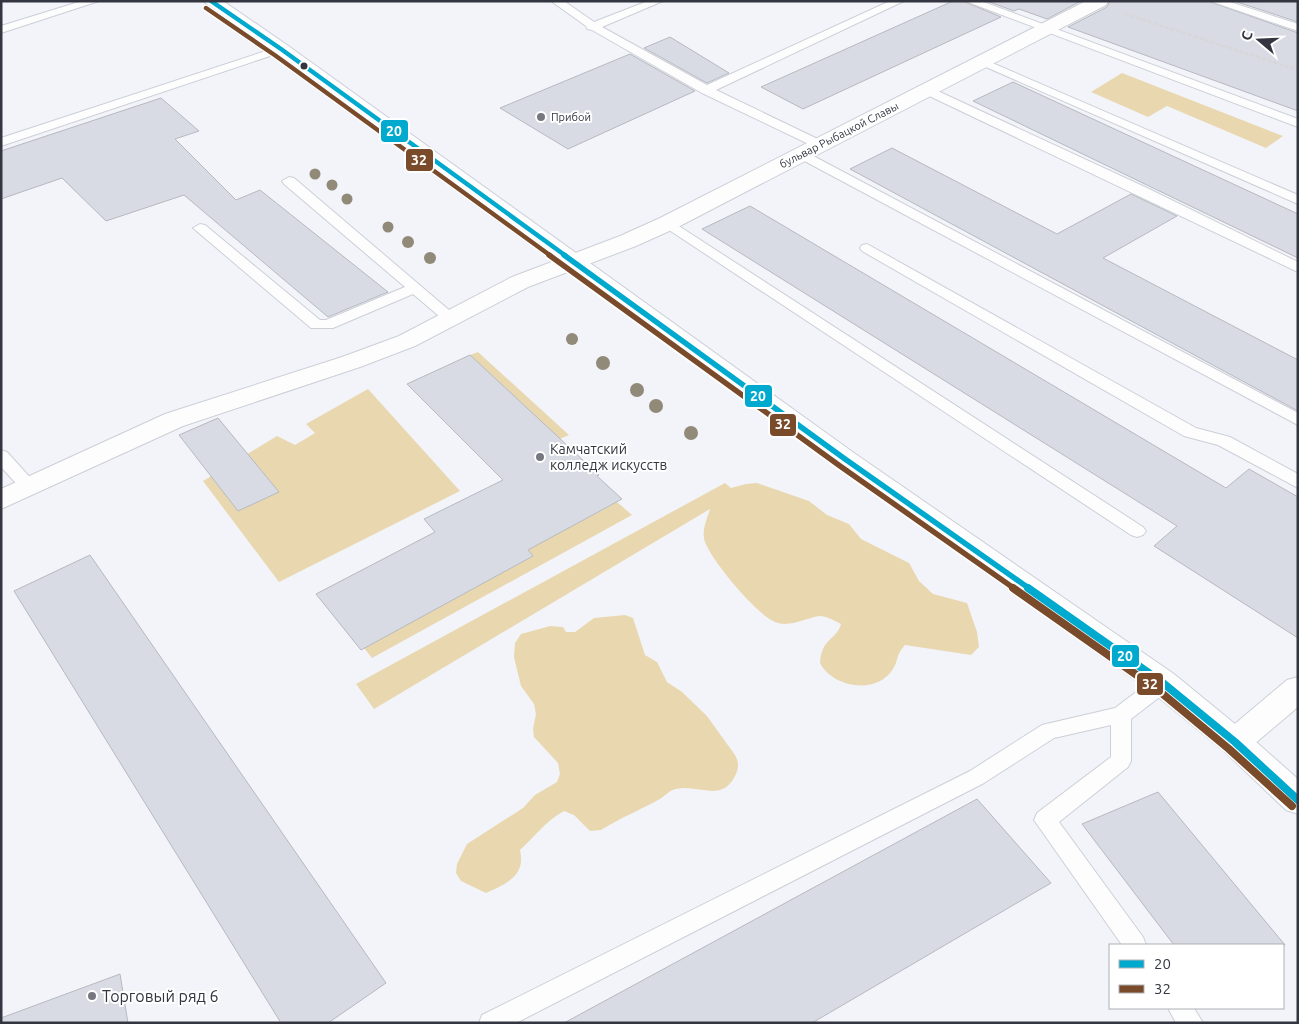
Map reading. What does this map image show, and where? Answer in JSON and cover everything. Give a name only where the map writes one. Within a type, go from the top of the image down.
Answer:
[{"type":"main road","points":[[211,1],[281,49],[845,459],[1162,683],[1235,742],[1298,800]]},
{"type":"main road","name":"бульвар Рыбацкой Славы","points":[[1,500],[174,420],[209,406],[351,362],[407,341],[520,282],[575,262],[668,223],[1097,3]]},
{"type":"main road","points":[[1235,742],[1298,689]]},
{"type":"lane","points":[[1,30],[94,1]]},
{"type":"lane","points":[[556,1],[591,26],[810,150],[1298,420]]},
{"type":"lane","points":[[591,26],[658,1]]},
{"type":"lane","points":[[706,90],[899,1]]},
{"type":"lane","points":[[970,1],[1298,123]]},
{"type":"lane","points":[[1215,1],[1298,28]]},
{"type":"lane","points":[[1,142],[281,49]]},
{"type":"lane","points":[[983,62],[1298,200]]},
{"type":"lane","points":[[926,90],[1142,191],[1298,268]]},
{"type":"lane","points":[[289,181],[451,319]]},
{"type":"lane","points":[[668,223],[1137,531]]},
{"type":"lane","points":[[200,228],[316,325],[328,326],[416,288]]},
{"type":"lane","points":[[867,248],[1190,432],[1224,441],[1298,482]]},
{"type":"lane","points":[[1,456],[30,488]]},
{"type":"lane","points":[[491,1023],[977,777],[1049,731],[1121,715],[1162,683]]},
{"type":"lane","points":[[1121,715],[1121,760],[1045,820],[1134,944]]},
{"type":"lane","points":[[1181,1009],[1191,1023]]},
{"type":"path","points":[[1097,3],[1298,70]]},
{"type":"shaded area","points":[[1122,73],[1283,136],[1266,148],[1167,106],[1148,117],[1091,92]]},
{"type":"shaded area","points":[[478,352],[569,435],[560,439],[470,355]]},
{"type":"shaded area","points":[[368,389],[460,491],[279,582],[203,481],[277,436],[295,445],[315,433],[306,424]]},
{"type":"shaded area","points":[[725,483],[731,488],[757,483],[809,501],[827,515],[849,524],[861,539],[909,563],[919,581],[933,594],[967,603],[977,632],[979,647],[971,655],[905,645],[893,669],[877,683],[855,685],[835,678],[826,672],[820,663],[823,648],[836,634],[841,624],[819,616],[780,624],[757,609],[725,574],[709,551],[704,538],[704,529],[710,509],[374,709],[356,684]]},
{"type":"shaded area","points":[[617,502],[632,515],[372,658],[364,648],[533,556],[522,544],[557,534]]},
{"type":"shaded area","points":[[625,615],[633,618],[645,655],[657,662],[667,682],[682,692],[707,716],[735,755],[738,765],[735,776],[730,784],[716,791],[684,788],[674,790],[601,830],[590,831],[574,815],[564,811],[546,824],[520,850],[520,866],[508,882],[486,893],[461,881],[456,873],[457,864],[467,844],[523,808],[535,795],[557,782],[560,774],[558,763],[534,737],[533,729],[536,714],[534,704],[521,686],[514,657],[515,643],[521,634],[550,626],[563,627],[566,632],[575,632],[594,618]]},
{"type":"building","points":[[953,1],[963,1],[1001,17],[803,109],[761,87]]},
{"type":"building","points":[[987,1],[1081,1],[1047,19],[1019,9],[1014,11]]},
{"type":"building","points":[[1110,1],[1208,1],[1298,33],[1298,111],[1068,27],[1107,7]]},
{"type":"building","points":[[1234,1],[1298,1],[1298,22]]},
{"type":"building","points":[[670,37],[729,73],[707,83],[644,48]]},
{"type":"building","points":[[630,54],[695,91],[568,149],[500,108]]},
{"type":"building","points":[[1013,82],[1298,214],[1298,258],[973,101]]},
{"type":"building","points":[[161,98],[199,131],[175,139],[236,200],[260,190],[388,292],[328,317],[184,195],[106,221],[62,178],[1,199],[1,151]]},
{"type":"building","points":[[892,148],[1057,234],[1131,194],[1177,216],[1103,258],[1298,360],[1298,411],[850,169]]},
{"type":"building","points":[[750,206],[1226,488],[1249,469],[1298,497],[1298,638],[1154,546],[1177,526],[702,229]]},
{"type":"building","points":[[470,355],[599,475],[597,476],[622,499],[528,550],[533,556],[361,650],[316,594],[435,532],[424,519],[503,480],[407,384]]},
{"type":"building","points":[[218,418],[279,492],[238,511],[179,435]]},
{"type":"building","points":[[90,555],[386,983],[328,1023],[281,1023],[14,591]]},
{"type":"building","points":[[1158,792],[1285,945],[1173,944],[1082,824]]},
{"type":"building","points":[[977,799],[1051,883],[812,1023],[564,1023]]},
{"type":"building","name":"Торговый ряд 6","points":[[120,974],[128,1023],[1,1023],[1,1018]]},
{"type":"transit line","name":"20","points":[[211,1],[281,49],[845,459],[1163,683],[1235,742],[1298,800]]},
{"type":"transit line","name":"32","points":[[206,8],[276,56],[840,466],[1158,690],[1229,749],[1292,806]]},
{"type":"place","name":"Прибой","points":[[541,117]]},
{"type":"place","name":"Камчатский колледж искусств","points":[[540,457]]},
{"type":"place","name":"Торговый ряд 6","points":[[92,996]]}]
